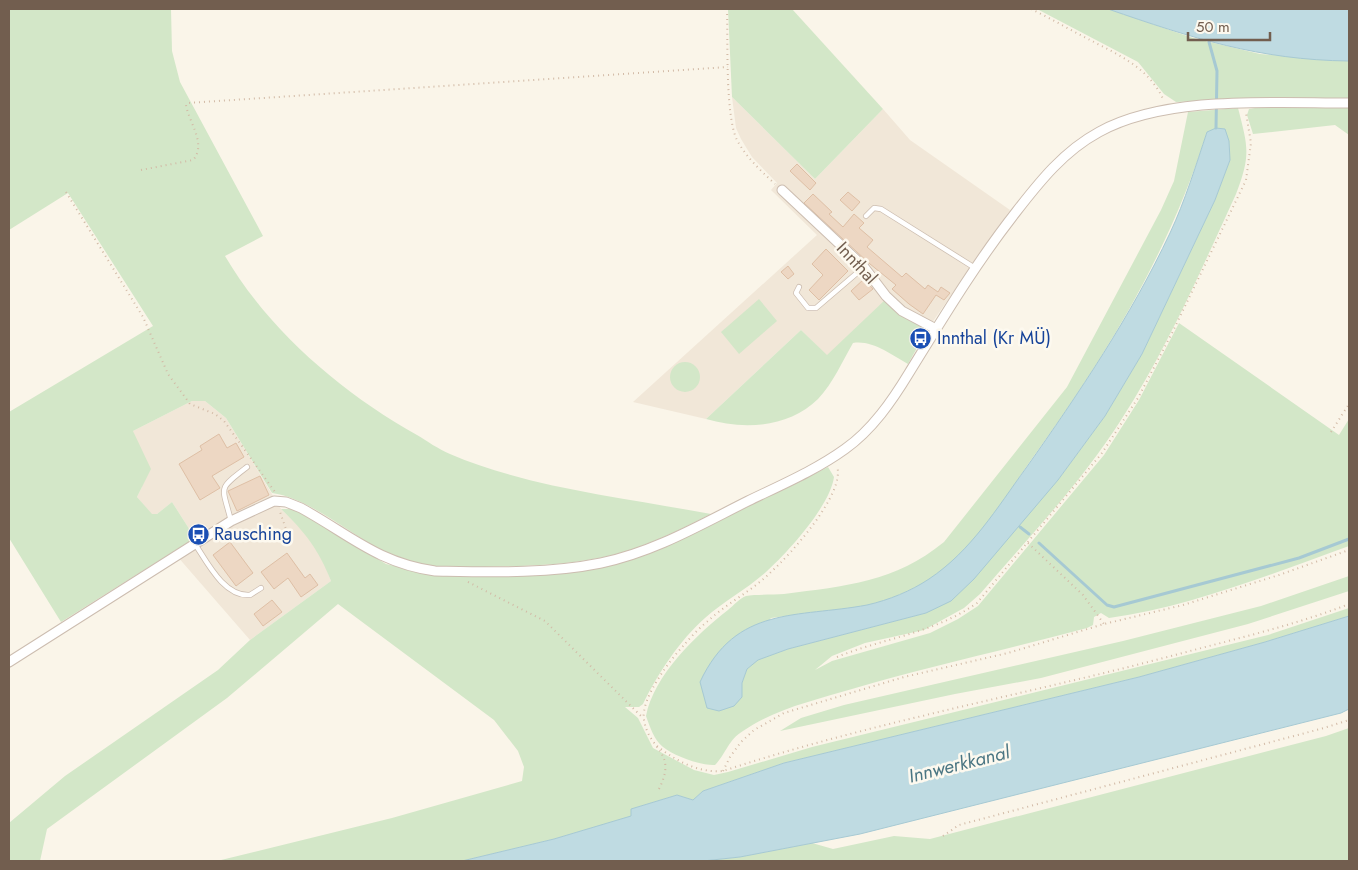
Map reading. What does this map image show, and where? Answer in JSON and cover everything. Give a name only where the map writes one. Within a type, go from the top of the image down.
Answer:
[{"type":"street","points":[[9,662],[231,521],[276,501],[301,508],[386,559],[415,568],[474,572],[566,568],[615,560],[654,548],[802,474],[855,441],[880,416],[975,268],[1032,191],[1081,143],[1111,126],[1167,110],[1244,103],[1349,102]]},
{"type":"street","name":"Innthal","points":[[782,190],[864,267],[886,296],[902,311],[936,328]]},
{"type":"lane","points":[[866,216],[874,208],[882,209],[975,268]]},
{"type":"lane","points":[[798,287],[796,292],[808,308],[816,308],[864,267]]},
{"type":"lane","points":[[231,521],[223,491],[225,485],[247,467]]},
{"type":"lane","points":[[194,544],[220,580],[237,594],[250,596],[261,588]]},
{"type":"path","points":[[727,9],[731,110],[736,138],[757,167],[782,190]]},
{"type":"path","points":[[1031,9],[1125,57],[1142,69],[1162,95],[1167,110]]},
{"type":"path","points":[[141,170],[193,160],[198,154],[199,145],[187,114],[186,105],[188,103],[728,66]]},
{"type":"path","points":[[837,657],[933,626],[958,616],[976,603],[1102,453],[1120,428],[1172,333],[1246,180],[1251,143],[1244,103]]},
{"type":"path","points":[[66,192],[143,317],[168,374],[190,404],[215,414],[224,421],[270,484],[286,524],[284,533],[278,538],[264,542],[242,533],[226,536]]},
{"type":"path","points":[[1331,432],[1349,404]]},
{"type":"path","points":[[643,718],[646,705],[654,687],[682,647],[708,620],[770,573],[820,514],[837,483],[838,470],[833,456]]},
{"type":"path","points":[[1028,543],[1083,595],[1104,624]]},
{"type":"path","points":[[723,771],[730,757],[747,736],[769,719],[784,712],[904,677],[1008,652],[1104,624],[1182,605],[1279,575],[1349,550]]},
{"type":"path","points":[[463,579],[545,621],[643,718],[664,759],[667,773],[659,789]]},
{"type":"path","points":[[657,746],[690,766],[713,772],[723,771],[789,750],[1136,666],[1262,632],[1349,604]]},
{"type":"path","points":[[943,836],[959,825],[1349,720]]},
{"type":"shaded area","points":[[732,97],[815,179],[883,109],[910,140],[1010,210],[927,330],[910,320],[886,300],[827,356],[801,330],[706,419],[633,402],[817,235],[771,190],[777,183],[752,157],[736,128]]},
{"type":"shaded area","points":[[192,401],[205,401],[226,418],[281,509],[305,532],[322,557],[331,581],[250,640],[177,556],[195,538],[172,502],[157,514],[151,514],[137,497],[142,487],[133,431]]},
{"type":"green space","points":[[9,9],[171,9],[172,51],[180,82],[263,236],[225,256],[243,284],[285,335],[335,380],[362,400],[441,450],[480,466],[578,491],[711,514],[639,547],[613,555],[582,561],[485,567],[441,567],[409,562],[383,552],[304,503],[272,493],[226,418],[205,401],[192,401],[133,431],[151,469],[137,497],[152,514],[157,514],[172,502],[195,538],[61,622],[9,538],[9,412],[153,326],[68,193],[9,230]]},
{"type":"green space","points":[[728,9],[792,9],[883,109],[815,179],[732,97]]},
{"type":"green space","points":[[1037,9],[1108,9],[1193,38],[1260,54],[1349,61],[1349,100],[1244,99],[1176,102],[1164,94],[1138,62]]},
{"type":"green space","points":[[1349,107],[1349,135],[1335,125],[1253,134],[1247,115],[1249,109],[1255,108]]},
{"type":"green space","points":[[1238,108],[1246,142],[1244,170],[1236,194],[1183,309],[1138,393],[1121,420],[1089,466],[1054,510],[980,594],[964,608],[924,630],[865,643],[832,656],[815,670],[832,661],[930,633],[958,619],[978,606],[1104,455],[1139,400],[1179,323],[1339,435],[1349,419],[1349,546],[1200,598],[1139,613],[1109,618],[1101,613],[1094,617],[1093,625],[1087,628],[911,673],[796,706],[755,723],[738,735],[715,765],[688,760],[663,747],[655,737],[646,716],[658,686],[667,671],[690,644],[741,598],[750,595],[784,594],[828,588],[869,580],[907,566],[944,542],[1067,387],[1161,210],[1174,181],[1188,112]],"holes":[[[1207,132],[1229,141],[1230,160],[1215,200],[1142,354],[1105,416],[1058,480],[926,613],[788,649],[757,660],[747,669],[742,683],[742,697],[707,708],[771,618],[855,608],[887,600],[910,590],[936,575],[960,556],[992,517],[1058,422],[1133,303],[1174,220],[1192,177]]]},
{"type":"green space","points":[[759,299],[777,321],[739,354],[721,332]]},
{"type":"green space","points":[[886,299],[910,320],[927,330],[908,364],[875,346],[853,343],[823,393],[806,409],[793,416],[780,421],[750,425],[735,425],[706,419],[801,330],[827,355]]},
{"type":"green space","points":[[685,362],[691,363],[699,371],[699,383],[691,391],[685,392],[679,391],[671,383],[670,377],[671,371],[679,363]]},
{"type":"green space","points":[[828,467],[834,477],[831,489],[817,515],[807,528],[766,572],[712,612],[687,636],[670,658],[643,704],[639,707],[625,707],[638,718],[653,748],[694,770],[714,775],[728,772],[812,747],[1268,635],[1349,608],[1349,616],[1265,642],[1139,677],[784,763],[703,791],[693,800],[677,795],[631,809],[632,816],[554,839],[462,861],[217,861],[392,818],[522,781],[524,767],[518,751],[494,720],[338,604],[227,698],[47,829],[40,861],[9,861],[9,823],[65,776],[218,670],[250,640],[331,581],[322,560],[310,542],[281,509],[291,509],[305,515],[386,564],[422,572],[481,576],[546,574],[606,566],[637,558],[715,523]]},
{"type":"green space","points":[[1349,576],[1349,591],[1248,624],[1041,678],[780,731],[801,718],[844,705],[1123,641],[1261,606]]},
{"type":"green space","points":[[1349,728],[1349,861],[703,861],[740,857],[812,843],[833,849],[894,836],[930,839],[1326,736]]},
{"type":"water","points":[[1108,9],[1349,9],[1349,61],[1285,57],[1226,46]]},
{"type":"water","points":[[1216,128],[1225,129],[1229,141],[1230,160],[1215,200],[1142,354],[1105,416],[1058,480],[974,579],[951,601],[926,613],[788,649],[758,660],[747,669],[742,683],[742,697],[734,706],[719,711],[707,708],[700,682],[715,657],[731,639],[750,627],[793,615],[867,605],[892,598],[929,579],[944,568],[971,542],[1046,440],[1085,383],[1121,324],[1155,264],[1175,221],[1207,132]]},
{"type":"water","name":"Innwerkkanal","points":[[1349,616],[1349,709],[1341,713],[860,834],[740,857],[703,861],[462,861],[554,839],[631,816],[631,809],[677,795],[693,800],[703,791],[784,763],[1139,677],[1265,642]]},
{"type":"building","points":[[797,164],[816,183],[810,190],[790,171]]},
{"type":"building","points":[[848,192],[860,202],[852,211],[840,200]]},
{"type":"building","points":[[813,194],[832,212],[829,214],[843,227],[854,214],[864,223],[859,228],[873,240],[867,247],[902,277],[906,273],[925,289],[928,285],[938,292],[941,287],[950,293],[944,300],[936,295],[923,314],[909,304],[892,289],[896,285],[870,264],[804,203]]},
{"type":"building","points":[[826,249],[848,271],[819,300],[809,290],[823,275],[812,264]]},
{"type":"building","points":[[788,266],[794,274],[788,279],[781,272]]},
{"type":"building","points":[[864,279],[873,289],[859,300],[851,291]]},
{"type":"building","points":[[219,434],[227,448],[236,443],[244,457],[212,476],[220,488],[200,500],[179,464],[202,450],[200,446]]},
{"type":"building","points":[[260,476],[269,495],[237,511],[228,491]]},
{"type":"building","points":[[230,542],[253,573],[236,586],[213,555]]},
{"type":"building","points":[[287,553],[305,578],[310,574],[318,585],[301,597],[288,578],[274,589],[261,572]]},
{"type":"building","points":[[272,600],[282,612],[263,626],[254,614]]},
{"type":"waterway","points":[[1209,42],[1217,71],[1216,128]]},
{"type":"waterway","points":[[1020,527],[1029,534]]},
{"type":"waterway","points":[[1039,543],[1107,605],[1114,607],[1299,558],[1349,539]]},
{"type":"place","name":"Innthal (Kr MÜ)","points":[[921,338]]},
{"type":"place","name":"Rausching","points":[[198,534]]}]
